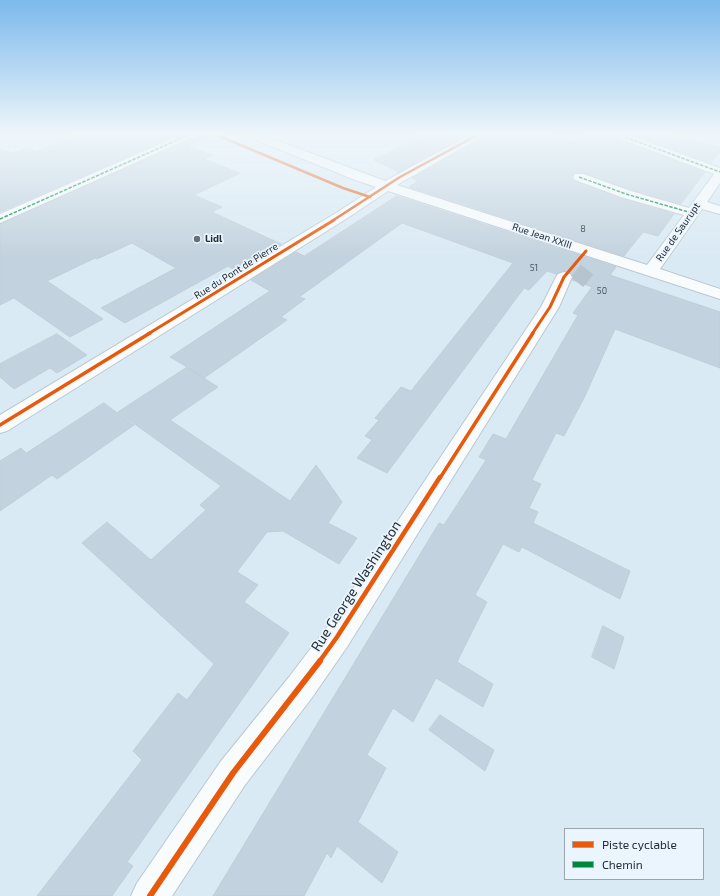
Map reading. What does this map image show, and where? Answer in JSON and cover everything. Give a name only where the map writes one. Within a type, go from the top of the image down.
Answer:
[{"type":"street","points":[[0,219],[99,175]]},
{"type":"street","name":"Rue Jean XXIII","points":[[353,175],[588,258],[651,271],[720,294]]},
{"type":"street","name":"Rue du Pont de Pierre","points":[[0,425],[406,175]]},
{"type":"street","name":"Rue de Saurupt","points":[[651,271],[719,175]]},
{"type":"street","points":[[580,176],[626,194],[695,208],[720,210]]},
{"type":"street","name":"Rue George Washington","points":[[150,896],[233,773],[338,637],[550,307],[571,279]]},
{"type":"building","points":[[0,175],[86,175],[0,212]]},
{"type":"building","points":[[111,175],[236,175],[194,195],[222,207],[212,212],[281,244],[236,271],[228,266],[125,323],[101,308],[176,268],[132,243],[97,259],[95,258],[47,281],[103,319],[70,337],[14,298],[0,305],[0,224]]},
{"type":"building","points":[[418,175],[573,175],[572,178],[574,181],[620,198],[674,214],[658,236],[643,232],[624,256],[409,187],[418,181],[412,178]]},
{"type":"building","points":[[589,175],[703,175],[681,204],[631,190]]},
{"type":"building","points":[[397,196],[616,267],[610,275],[720,312],[720,368],[615,329],[585,396],[564,436],[556,433],[532,480],[541,484],[529,508],[538,512],[533,523],[630,571],[620,599],[522,547],[519,552],[503,544],[475,595],[487,602],[457,662],[493,684],[483,707],[436,678],[413,722],[393,708],[367,755],[386,768],[358,822],[398,852],[382,883],[337,846],[331,858],[327,853],[304,896],[213,896],[439,523],[444,525],[486,460],[479,457],[493,434],[506,439],[578,315],[573,313],[592,287],[572,280],[573,276],[571,273],[564,271],[556,274],[547,271],[529,290],[524,288],[387,473],[357,458],[372,440],[365,436],[379,420],[375,418],[401,387],[411,391],[513,263],[402,223],[299,297],[305,299],[281,317],[287,320],[204,378],[188,368],[218,387],[170,420],[290,501],[316,465],[342,502],[328,523],[357,538],[339,564],[283,531],[267,532],[237,572],[258,585],[244,602],[289,633],[127,862],[133,866],[112,896],[37,896],[142,760],[133,751],[178,693],[187,700],[214,664],[82,543],[107,522],[151,560],[206,510],[200,505],[221,486],[118,412],[187,367],[170,357],[270,291],[251,280],[296,252],[304,256]]},
{"type":"building","points":[[57,334],[87,355],[57,373],[50,368],[14,389],[0,377],[0,364]]},
{"type":"building","points":[[104,403],[134,425],[57,479],[52,475],[0,511],[0,461],[21,448],[26,453]]},
{"type":"building","points":[[603,626],[624,637],[614,669],[592,657]]},
{"type":"building","points":[[440,715],[494,750],[485,771],[429,730]]},
{"type":"tunnel","points":[[577,282],[590,266]]},
{"type":"marked path","points":[[0,219],[99,175]]},
{"type":"marked path","points":[[579,177],[626,194],[692,213]]},
{"type":"cycle path","points":[[312,175],[370,197]]},
{"type":"cycle path","points":[[0,425],[341,216],[404,175]]},
{"type":"cycle path","points":[[150,896],[233,773],[300,688],[337,637],[550,307],[564,277],[586,251]]},
{"type":"place","name":"Lidl","points":[[197,239]]}]
